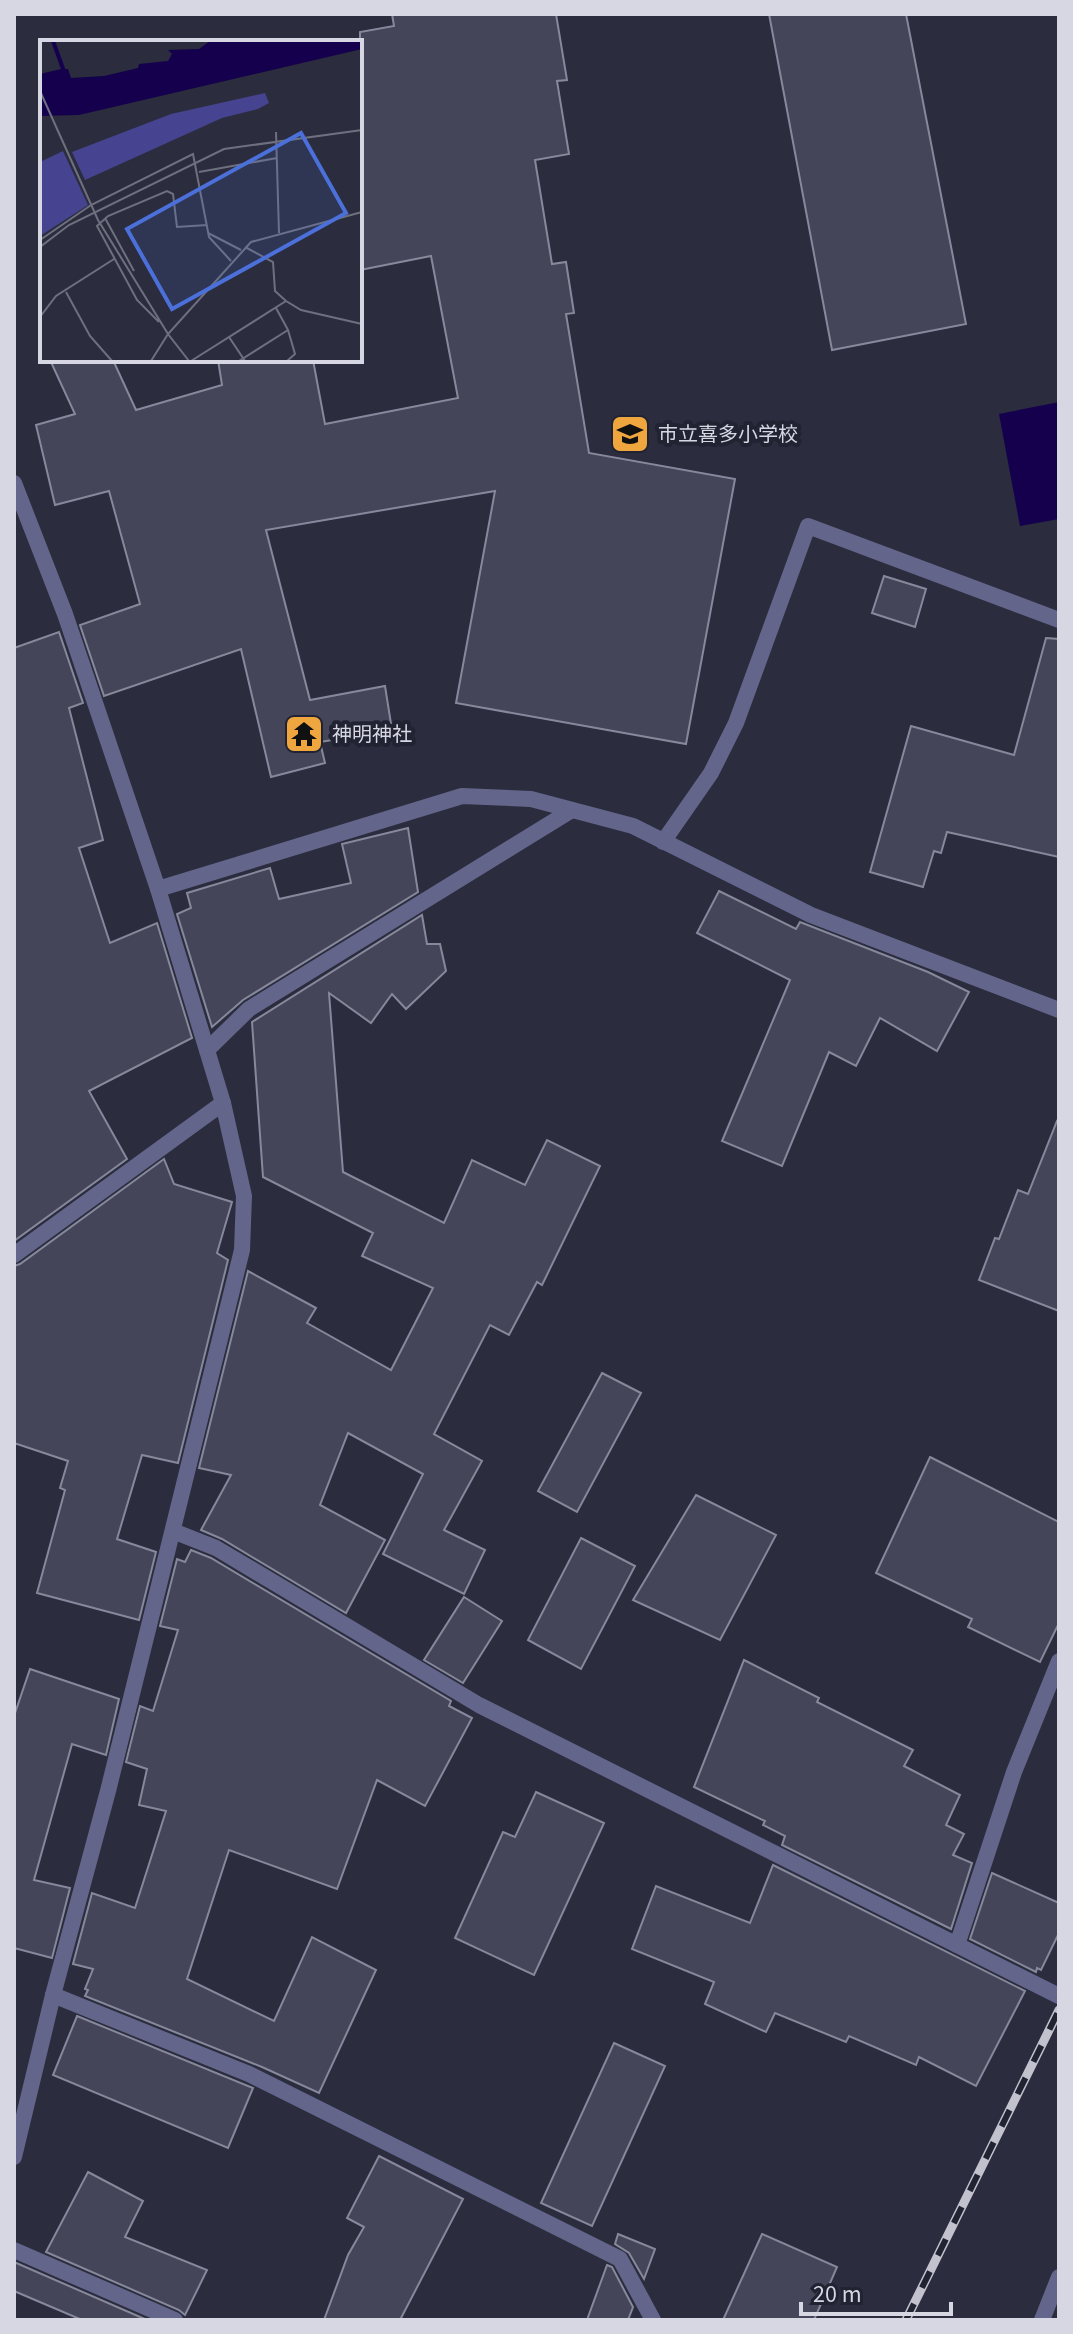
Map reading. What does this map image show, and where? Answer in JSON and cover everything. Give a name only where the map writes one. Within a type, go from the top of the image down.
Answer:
[{"type":"street","points":[[14,483],[65,614],[158,889],[223,1103],[244,1196],[242,1250],[14,2157]]},
{"type":"street","points":[[663,842],[711,773],[736,723],[808,526],[1059,620]]},
{"type":"street","points":[[158,889],[462,796],[531,799],[633,826],[811,915],[1059,1010]]},
{"type":"street","points":[[207,1050],[249,1009],[572,810]]},
{"type":"street","points":[[14,1255],[223,1103]]},
{"type":"street","points":[[173,1531],[216,1548],[479,1705],[1059,1996]]},
{"type":"street","points":[[957,1945],[1014,1772],[1059,1661]]},
{"type":"street","points":[[53,1995],[249,2074],[620,2259],[653,2320]]},
{"type":"street","points":[[14,2250],[175,2320]]},
{"type":"street","points":[[1042,2320],[1059,2277]]},
{"type":"shaded area","points":[[1059,402],[1059,519],[1020,526],[999,414]]},
{"type":"building","points":[[392,14],[556,14],[567,80],[557,81],[569,154],[535,160],[552,264],[566,262],[574,313],[566,314],[589,453],[735,479],[686,744],[456,703],[495,491],[266,530],[310,700],[385,686],[392,730],[320,742],[325,763],[271,777],[241,649],[104,696],[80,625],[140,604],[109,491],[55,505],[36,425],[75,414],[51,362],[114,362],[136,410],[222,385],[218,362],[313,362],[325,424],[458,398],[431,256],[362,270],[360,32],[394,26]]},
{"type":"building","points":[[769,14],[906,14],[966,324],[832,350]]},
{"type":"building","points":[[884,576],[926,589],[915,627],[872,613]]},
{"type":"building","points":[[59,632],[83,703],[69,708],[103,840],[79,848],[110,943],[157,923],[192,1038],[89,1091],[127,1159],[14,1241],[14,648]]},
{"type":"building","points":[[1046,638],[1059,639],[1059,857],[947,832],[941,853],[934,851],[923,887],[870,872],[911,726],[1014,755]]},
{"type":"building","points":[[408,828],[418,892],[243,1000],[212,1027],[177,914],[191,908],[187,893],[270,868],[279,899],[351,883],[342,844]]},
{"type":"building","points":[[719,891],[796,929],[800,922],[928,972],[969,992],[937,1051],[880,1018],[856,1066],[829,1052],[782,1166],[722,1141],[790,980],[697,933]]},
{"type":"building","points":[[422,915],[427,944],[440,944],[446,971],[406,1009],[392,994],[371,1023],[329,993],[343,1172],[444,1223],[472,1160],[525,1185],[547,1140],[600,1166],[542,1285],[537,1282],[509,1335],[490,1325],[434,1434],[482,1461],[444,1530],[485,1550],[464,1594],[383,1554],[423,1474],[348,1433],[320,1505],[385,1540],[346,1613],[222,1539],[201,1530],[231,1475],[199,1468],[248,1271],[316,1308],[307,1323],[391,1370],[433,1288],[362,1256],[373,1233],[263,1177],[252,1022]]},
{"type":"building","points":[[1057,1121],[1059,1311],[979,1280],[1018,1190],[1028,1194]]},
{"type":"building","points":[[164,1159],[174,1184],[232,1202],[217,1253],[228,1260],[178,1463],[142,1455],[117,1539],[156,1552],[139,1620],[37,1593],[65,1490],[60,1488],[68,1461],[14,1443],[14,1266]]},
{"type":"building","points":[[602,1373],[641,1393],[577,1512],[538,1491]]},
{"type":"building","points":[[930,1457],[1059,1522],[1059,1623],[1040,1662],[968,1627],[972,1619],[876,1573]]},
{"type":"building","points":[[696,1495],[776,1535],[720,1640],[633,1600]]},
{"type":"building","points":[[581,1538],[635,1566],[581,1669],[528,1640]]},
{"type":"building","points":[[191,1550],[211,1558],[451,1701],[449,1706],[472,1718],[425,1806],[377,1780],[337,1889],[229,1850],[187,1979],[274,2021],[312,1937],[376,1970],[319,2093],[85,1996],[93,1969],[73,1964],[92,1893],[135,1908],[166,1811],[139,1805],[147,1769],[126,1762],[140,1706],[153,1711],[178,1630],[160,1626],[177,1559],[185,1562]]},
{"type":"building","points":[[464,1597],[502,1621],[463,1683],[424,1660]]},
{"type":"building","points":[[744,1660],[819,1698],[817,1702],[913,1750],[904,1766],[960,1795],[946,1825],[964,1834],[953,1855],[972,1863],[951,1929],[782,1845],[785,1836],[763,1825],[765,1821],[694,1787]]},
{"type":"building","points":[[30,1669],[119,1699],[106,1755],[72,1744],[34,1880],[70,1888],[52,1958],[14,1948],[14,1716]]},
{"type":"building","points":[[536,1792],[604,1823],[534,1975],[455,1938],[503,1832],[515,1837]]},
{"type":"building","points":[[773,1865],[1025,1991],[976,2086],[919,2057],[916,2065],[849,2036],[846,2042],[775,2013],[766,2032],[705,2004],[714,1982],[632,1949],[656,1886],[750,1923]]},
{"type":"building","points":[[992,1873],[1059,1903],[1059,1933],[1041,1970],[1037,1968],[1036,1972],[970,1939]]},
{"type":"building","points":[[77,2016],[253,2088],[228,2148],[53,2075]]},
{"type":"building","points":[[614,2043],[665,2066],[592,2226],[541,2203]]},
{"type":"building","points":[[379,2156],[463,2199],[400,2320],[324,2320],[348,2255],[364,2227],[347,2218]]},
{"type":"building","points":[[88,2172],[143,2201],[125,2237],[207,2270],[185,2315],[46,2252]]},
{"type":"building","points":[[618,2234],[655,2249],[644,2279],[629,2253],[615,2244]]},
{"type":"building","points":[[762,2234],[837,2267],[814,2320],[723,2320]]},
{"type":"building","points":[[14,2262],[147,2320],[82,2320],[14,2291]]},
{"type":"building","points":[[607,2265],[612,2267],[633,2307],[628,2320],[587,2320]]},
{"type":"railway","points":[[906,2320],[1059,2010]]},
{"type":"place","name":"市立喜多小学校","points":[[630,434]]},
{"type":"place","name":"神明神社","points":[[304,734]]}]
